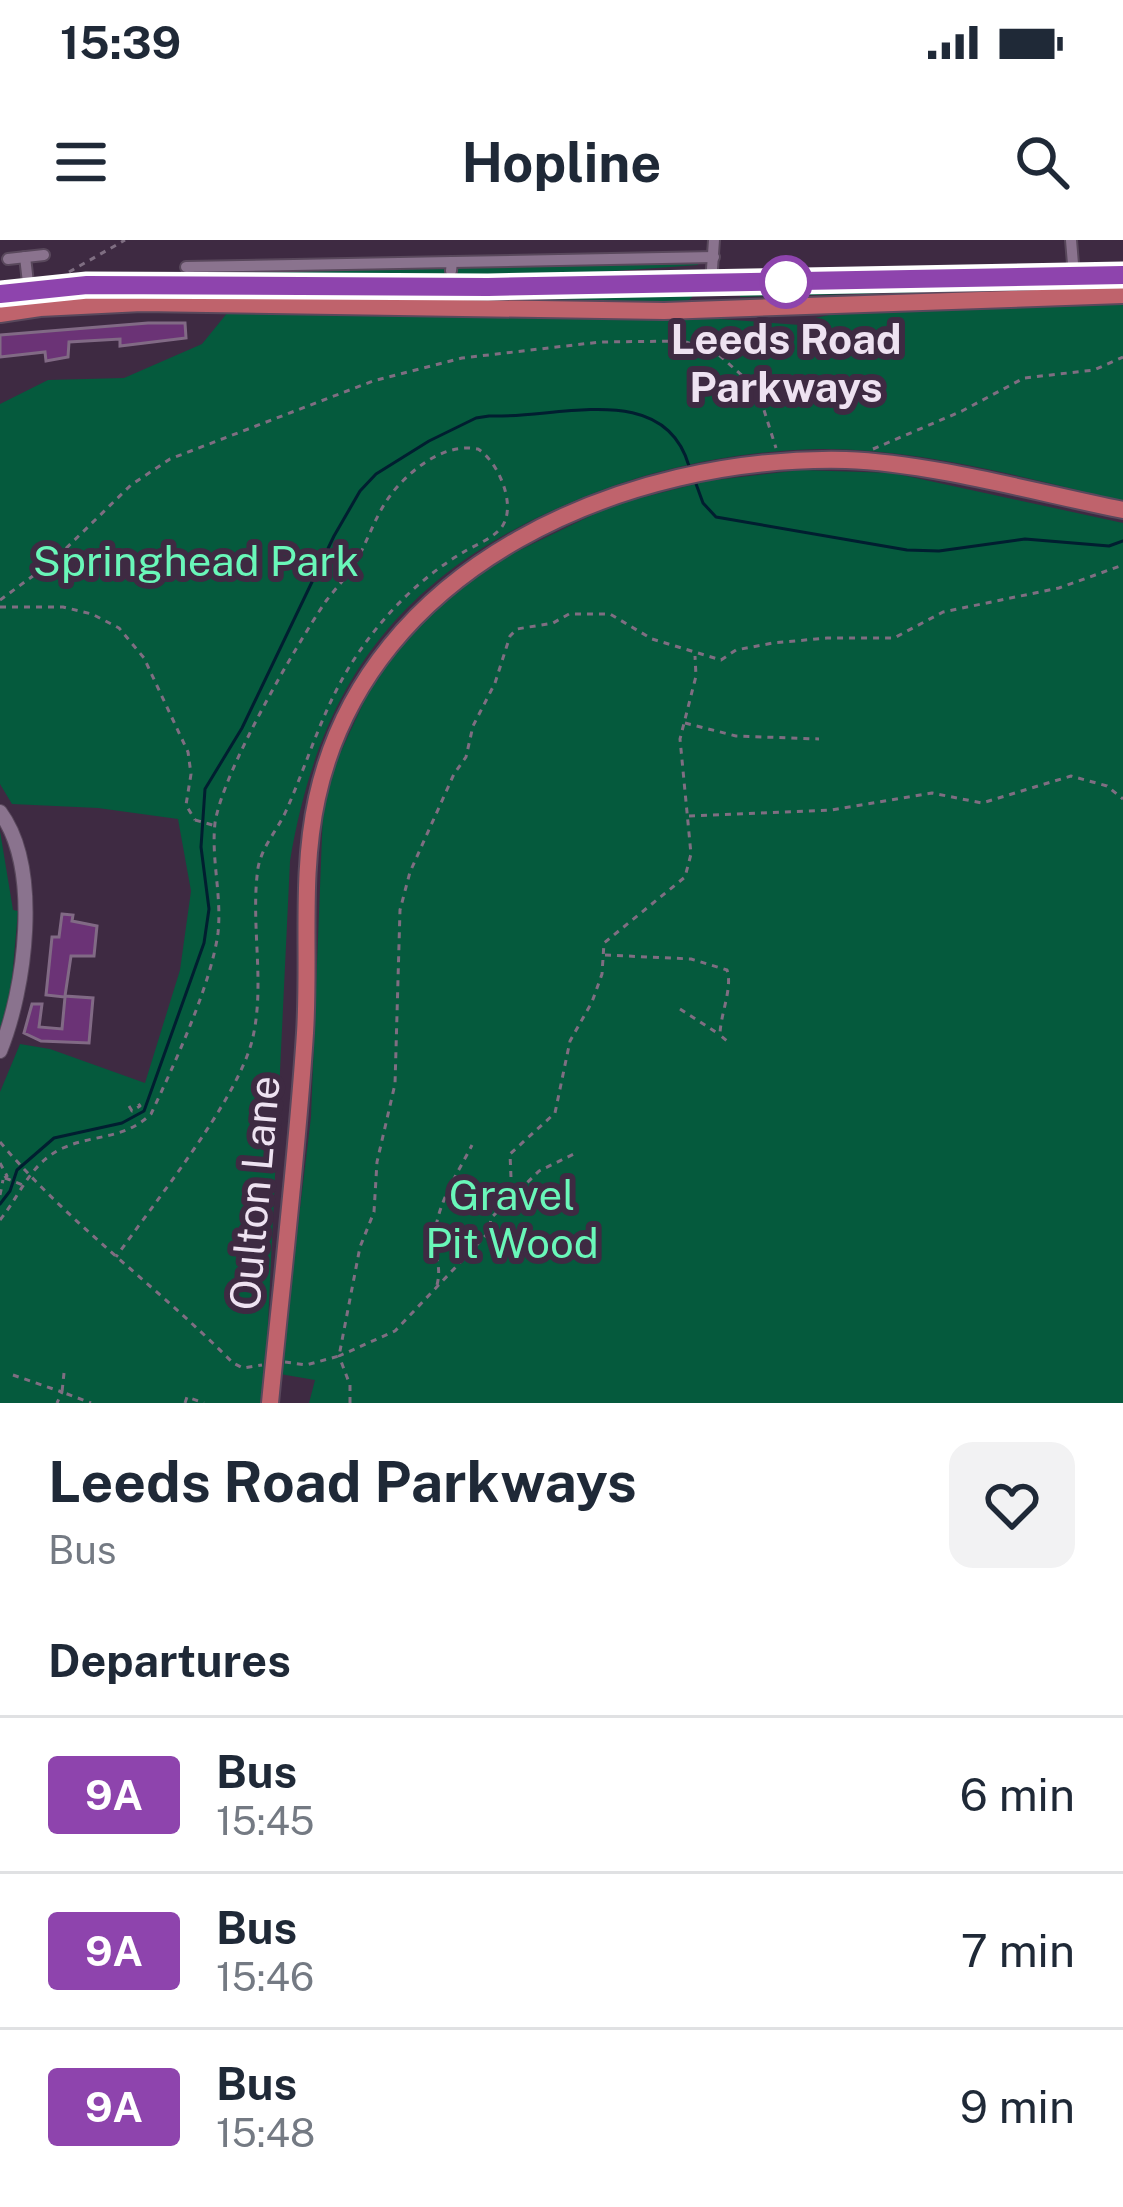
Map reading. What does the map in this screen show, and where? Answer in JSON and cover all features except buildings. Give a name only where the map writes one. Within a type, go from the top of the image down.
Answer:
[{"type":"main road","points":[[0,294],[106,284],[329,288],[1123,275]]},
{"type":"main road","points":[[0,314],[142,303],[688,311],[1123,295]]},
{"type":"main road","name":"Oulton Lane","points":[[270,1403],[269,1364],[290,1221],[306,989],[308,853],[317,795],[356,694],[384,650],[422,607],[471,567],[528,533],[631,491],[678,478],[778,462],[850,460],[915,469],[1123,510]]},
{"type":"street","points":[[688,311],[711,284],[714,240]]},
{"type":"street","points":[[1071,240],[1074,276]]},
{"type":"street","points":[[8,259],[44,255]]},
{"type":"street","points":[[25,257],[36,290]]},
{"type":"street","points":[[186,267],[451,267],[714,257]]},
{"type":"street","points":[[711,284],[741,310]]},
{"type":"street","points":[[0,812],[16,844],[26,916],[14,1009],[0,1051]]},
{"type":"path","points":[[36,290],[125,240]]},
{"type":"path","points":[[0,604],[52,562],[131,485],[170,459],[373,382],[462,358],[600,342],[684,341],[719,355],[747,380],[775,436],[778,462]]},
{"type":"path","points":[[850,460],[1024,378],[1094,370],[1123,357]]},
{"type":"path","points":[[0,1220],[36,1166],[64,1148],[118,1135],[151,1114],[217,938],[215,823],[247,743],[297,646],[350,571],[374,517],[424,462],[472,447],[486,454],[500,478],[506,520],[498,532],[427,578],[378,625],[346,673],[259,863],[259,958],[247,1052],[216,1112],[116,1257]]},
{"type":"path","points":[[350,1403],[350,1384],[339,1357],[360,1246],[374,1212],[377,1162],[395,1084],[400,910],[410,872],[466,757],[473,726],[495,683],[510,636],[523,627],[569,614],[610,614],[652,639],[722,660],[736,650],[772,644],[894,638],[943,612],[1059,588],[1123,565]]},
{"type":"path","points":[[0,604],[63,607],[92,614],[119,628],[144,658],[188,752],[191,773],[185,805],[194,820],[215,823]]},
{"type":"path","points":[[512,1201],[510,1154],[555,1113],[570,1041],[592,1002],[604,943],[685,877],[691,854],[680,739],[696,676],[693,652]]},
{"type":"path","points":[[684,722],[736,736],[819,739]]},
{"type":"path","points":[[686,816],[832,810],[932,793],[982,803],[1071,776],[1107,786],[1123,799]]},
{"type":"path","points":[[603,955],[691,959],[728,970],[731,977],[720,1035]]},
{"type":"path","points":[[680,1009],[727,1041]]},
{"type":"path","points":[[129,1106],[132,1111],[140,1106],[136,1100]]},
{"type":"path","points":[[136,1109],[142,1123]]},
{"type":"path","points":[[0,1142],[79,1226],[243,1367],[306,1365],[339,1357],[395,1331],[490,1232],[490,1218],[539,1171],[578,1152]]},
{"type":"path","points":[[436,1287],[441,1263],[434,1238],[439,1214],[472,1145]]},
{"type":"path","points":[[0,1195],[6,1149]]},
{"type":"path","points":[[4,1179],[22,1184]]},
{"type":"path","points":[[510,1182],[526,1186]]},
{"type":"path","points":[[57,1403],[64,1372]]},
{"type":"path","points":[[13,1375],[92,1403]]},
{"type":"path","points":[[184,1403],[187,1397],[204,1403]]},
{"type":"green space","points":[[697,261],[698,265],[531,277],[456,277],[458,267]]},
{"type":"green space","points":[[443,266],[447,277],[233,275],[234,272]]},
{"type":"green space","points":[[1123,282],[1123,289],[936,297],[890,293],[740,297],[741,290]]},
{"type":"green space","points":[[699,290],[685,304],[213,298],[214,294]]},
{"type":"green space","name":"Springhead Park","points":[[1123,302],[1123,501],[896,453],[819,449],[756,453],[662,471],[572,502],[513,530],[416,599],[379,640],[348,687],[323,739],[290,861],[266,1365],[260,1403],[0,1403],[0,1092],[20,1044],[50,1049],[145,1083],[180,970],[191,891],[178,819],[98,808],[12,804],[0,784],[0,404],[48,380],[124,378],[202,344],[228,312],[720,319],[800,325],[829,315]]},
{"type":"green space","name":"Gravel Pit Wood","points":[[801,470],[893,473],[1123,523],[1123,1403],[309,1403],[315,1380],[280,1374],[311,1117],[323,811],[336,762],[368,693],[396,649],[432,610],[499,560],[613,505],[707,481]]},
{"type":"green space","points":[[0,831],[13,910],[18,911],[11,991],[0,1037]]},
{"type":"waterway","points":[[0,1204],[17,1170],[54,1138],[122,1123],[144,1111],[204,943],[209,909],[201,847],[205,789],[242,728],[360,491],[376,474],[429,441],[489,416],[605,409],[633,413],[657,422],[676,439],[689,466]]},
{"type":"waterway","points":[[695,481],[703,503],[716,517],[907,550],[939,551],[1025,539],[1109,546],[1123,541]]},
{"type":"bus line","name":"9A","points":[[0,294],[143,284],[488,287],[1123,275]]},
{"type":"place","name":"Leeds Road Parkways","points":[[786,282]]}]
